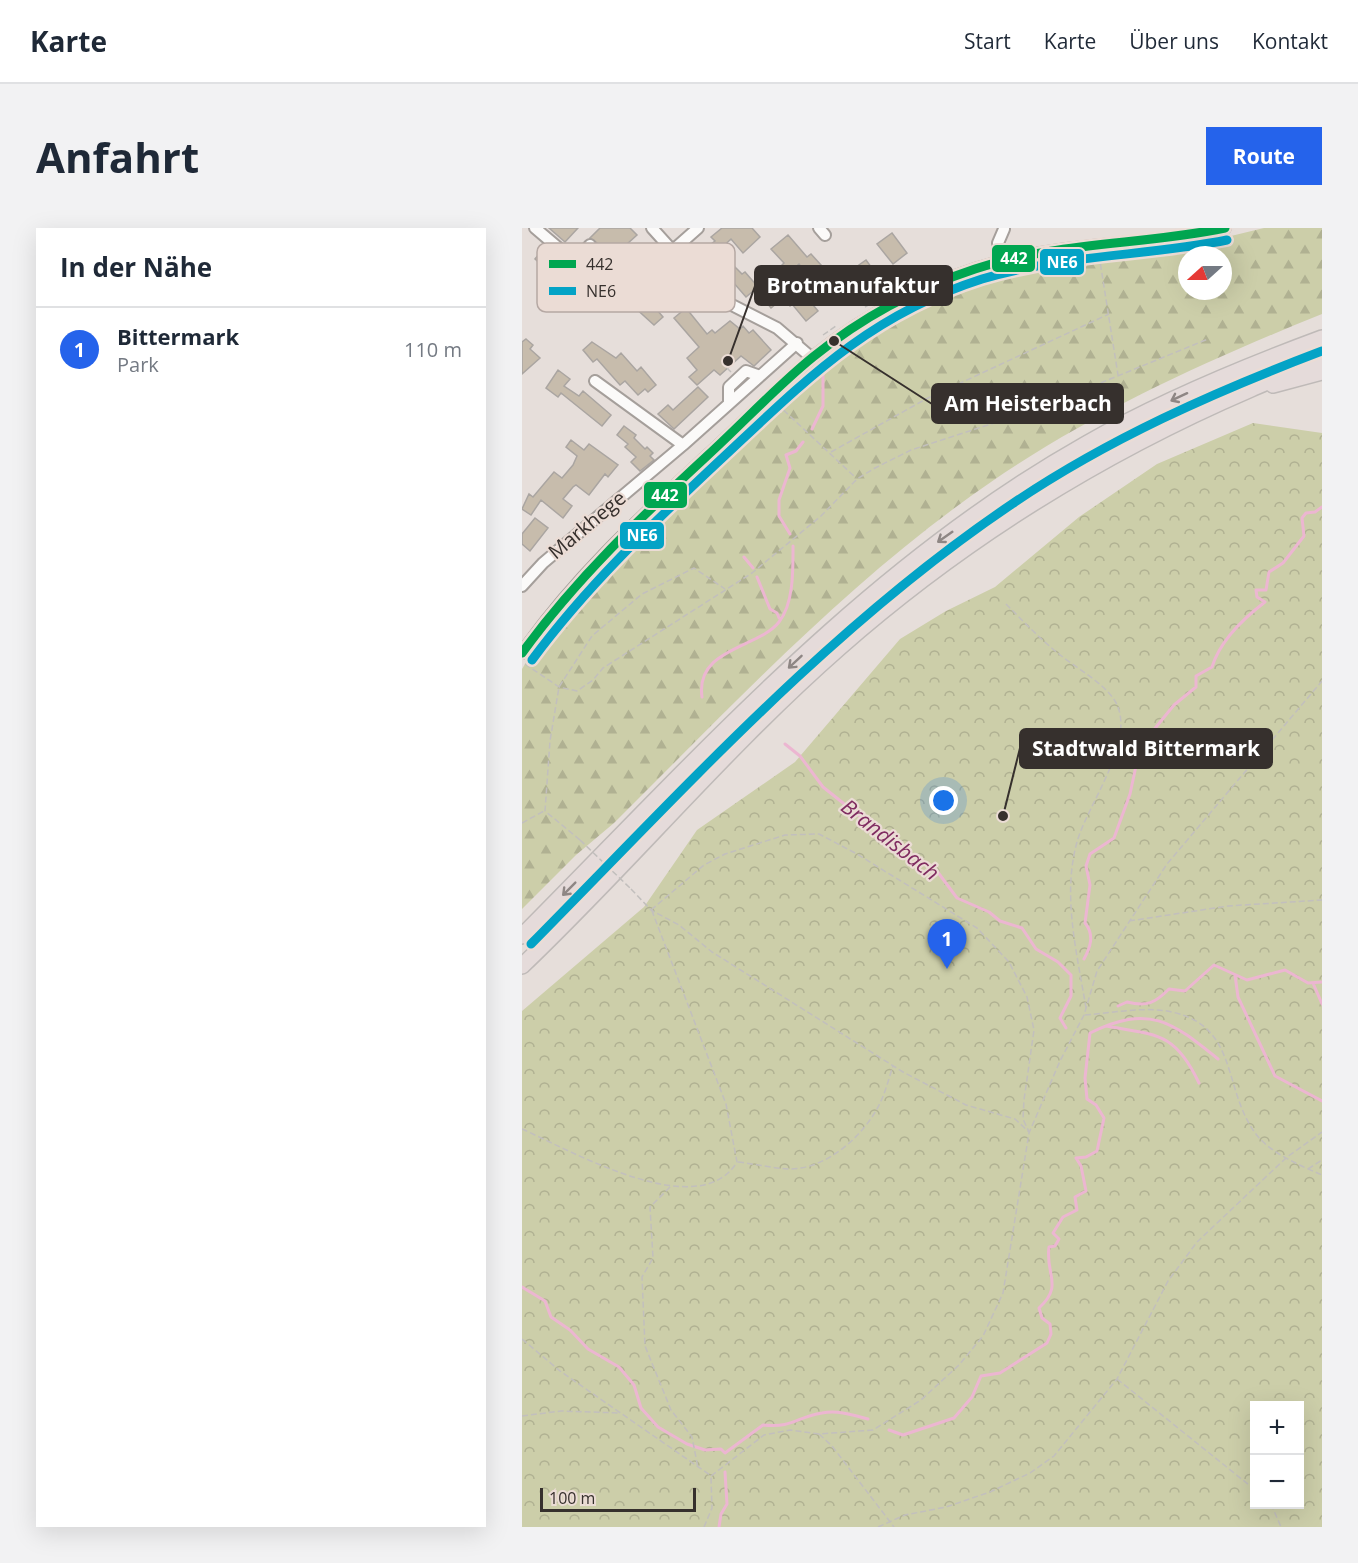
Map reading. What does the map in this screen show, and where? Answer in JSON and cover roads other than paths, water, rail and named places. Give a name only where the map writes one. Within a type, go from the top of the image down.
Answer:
[{"type":"highway","points":[[1232,373],[1276,346],[1322,329]]},
{"type":"highway","points":[[522,936],[782,674],[882,585],[992,503],[1051,464],[1135,417],[1232,373],[1322,338]]},
{"type":"highway","points":[[522,966],[785,698],[838,649],[912,587],[981,535],[1078,474],[1157,431],[1288,371],[1322,360]]},
{"type":"highway","points":[[1255,388],[1322,372]]},
{"type":"street","points":[[535,228],[553,243]]},
{"type":"street","points":[[652,228],[665,243]]},
{"type":"street","points":[[681,243],[698,228]]},
{"type":"street","points":[[522,653],[558,602],[598,557],[812,358],[859,324],[892,305],[946,280],[1002,261],[1226,228]]},
{"type":"street","points":[[1002,261],[998,243],[1004,229]]},
{"type":"street","points":[[735,305],[777,328],[812,358]]},
{"type":"street","name":"Markhege","points":[[522,586],[543,562],[683,445],[797,343]]},
{"type":"street","points":[[595,381],[683,445]]},
{"type":"waterway","points":[[812,429],[823,406],[823,374]]},
{"type":"waterway","points":[[790,534],[779,516],[779,500],[790,468],[786,455],[796,451],[803,442]]},
{"type":"waterway","points":[[1084,959],[1091,937],[1085,923],[1090,885],[1086,866],[1090,854],[1114,838],[1130,794],[1136,766],[1134,742],[1152,732],[1174,705],[1196,687],[1196,676],[1212,667],[1227,639],[1249,615],[1265,602],[1257,597],[1256,590],[1266,590],[1269,572],[1283,563],[1304,536],[1302,518],[1306,513],[1315,512],[1322,507]]},
{"type":"waterway","name":"Brandisbach","points":[[702,697],[702,681],[708,668],[730,651],[770,631],[784,614],[792,586],[793,546]]},
{"type":"waterway","points":[[744,557],[753,568]]},
{"type":"waterway","points":[[757,577],[770,609],[777,613],[779,618]]},
{"type":"waterway","name":"Brandisbach","points":[[785,744],[800,756],[823,787],[902,850],[934,867],[957,898],[989,912],[1000,921],[1022,928],[1036,949],[1058,962],[1071,975],[1071,996],[1060,1018],[1066,1028]]},
{"type":"waterway","points":[[1118,1006],[1127,1002],[1150,1003],[1169,989],[1185,991],[1214,965],[1247,980],[1285,970],[1308,983],[1322,982]]},
{"type":"waterway","points":[[1235,975],[1238,997],[1275,1076],[1322,1101]]},
{"type":"waterway","points":[[1313,983],[1322,1004]]},
{"type":"waterway","points":[[889,1430],[903,1435],[954,1418],[972,1397],[981,1376],[1000,1373],[1047,1343],[1051,1334],[1050,1324],[1042,1318],[1039,1308],[1051,1293],[1049,1247],[1055,1246],[1059,1239],[1053,1233],[1063,1217],[1077,1210],[1075,1197],[1086,1191],[1081,1166],[1076,1158],[1086,1157],[1097,1151],[1104,1118],[1096,1105],[1087,1099],[1085,1078],[1090,1033],[1128,1019],[1144,1018],[1172,1026],[1218,1059]]},
{"type":"waterway","points":[[1106,1026],[1163,1039],[1182,1054],[1199,1083]]},
{"type":"waterway","points":[[522,1287],[545,1301],[551,1317],[570,1330],[588,1349],[619,1367],[634,1385],[641,1408],[658,1427],[687,1444],[705,1450],[721,1449],[725,1453],[763,1425],[788,1424],[828,1412],[845,1413],[868,1419]]},
{"type":"waterway","points":[[719,1527],[721,1514],[727,1504],[725,1472]]},
{"type":"place","name":"Am Heisterbach","points":[[834,341]]},
{"type":"place","name":"Brotmanufaktur","points":[[728,361]]},
{"type":"place","name":"Stadtwald Bittermark","points":[[1003,816]]},
{"type":"place","name":"Bittermark","points":[[947,969]]}]
